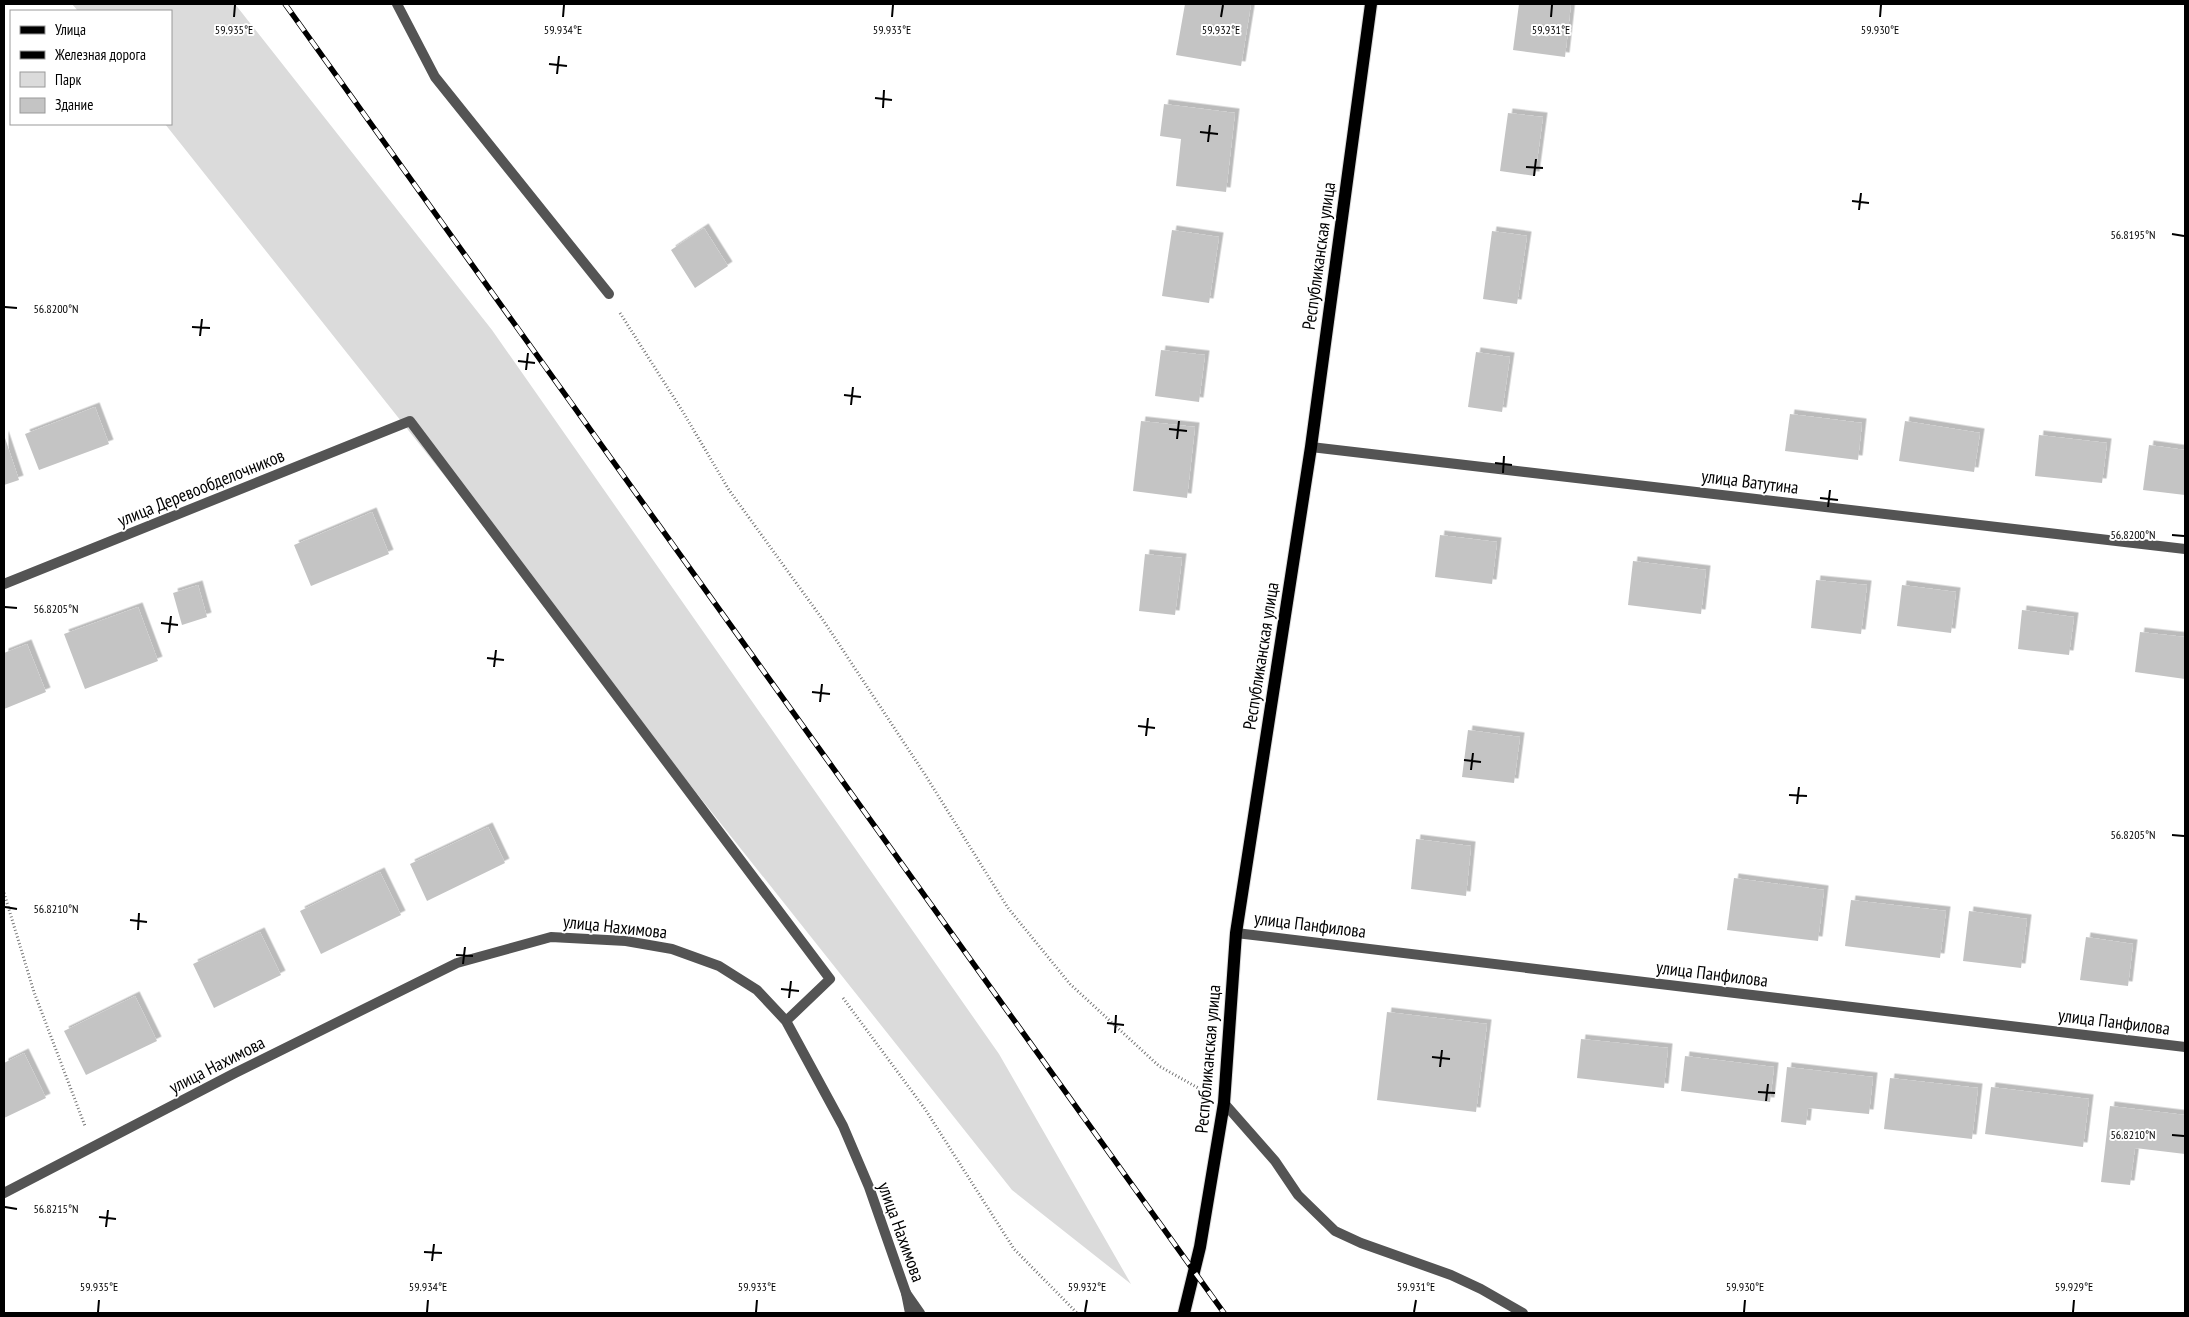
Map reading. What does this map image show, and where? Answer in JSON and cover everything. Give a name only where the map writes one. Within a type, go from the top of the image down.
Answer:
[{"type":"main road","name":"Республиканская улица","points":[[1184,1313],[1200,1247],[1224,1103],[1236,933],[1312,447],[1371,4]]},
{"type":"street","points":[[397,4],[435,76],[609,294]]},
{"type":"street","name":"улица Деревообделочников","points":[[4,584],[410,422],[830,979]]},
{"type":"street","name":"улица Ватутина","points":[[1312,447],[2185,549]]},
{"type":"street","name":"улица Панфилова","points":[[1236,933],[2185,1047]]},
{"type":"street","name":"улица Нахимова","points":[[4,1193],[234,1073],[457,963],[552,936],[635,943],[672,949],[719,966],[756,990],[786,1021],[843,1126],[868,1187],[906,1292],[920,1313]]},
{"type":"street","points":[[786,1021],[830,979]]},
{"type":"street","points":[[1224,1103],[1275,1161],[1298,1195],[1335,1231],[1361,1243],[1450,1275],[1481,1289],[1523,1313]]},
{"type":"street","points":[[906,1292],[910,1313]]},
{"type":"path","points":[[609,294],[729,490],[823,620],[924,773],[1008,908],[1070,984],[1159,1066],[1224,1103]]},
{"type":"path","points":[[4,893],[34,992],[93,1148]]},
{"type":"path","points":[[830,979],[925,1109],[1014,1249],[1077,1313]]},
{"type":"green space","points":[[72,4],[235,4],[492,330],[999,1054],[1131,1284],[1012,1190],[166,125],[172,125],[172,10],[77,10]]},
{"type":"building","points":[[1185,4],[1251,4],[1241,66],[1176,55]]},
{"type":"building","points":[[1519,4],[1571,4],[1565,57],[1513,50]]},
{"type":"building","points":[[1164,104],[1235,113],[1226,192],[1176,186],[1181,139],[1160,136]]},
{"type":"building","points":[[1508,113],[1543,117],[1535,176],[1500,171]]},
{"type":"building","points":[[704,228],[728,266],[695,288],[671,250]]},
{"type":"building","points":[[1172,230],[1219,237],[1209,303],[1162,296]]},
{"type":"building","points":[[1492,231],[1527,236],[1517,304],[1483,299]]},
{"type":"building","points":[[1161,350],[1205,355],[1199,402],[1155,396]]},
{"type":"building","points":[[1476,352],[1510,357],[1502,412],[1468,407]]},
{"type":"building","points":[[95,407],[109,444],[39,470],[25,434]]},
{"type":"building","points":[[1790,414],[1862,423],[1858,460],[1785,451]]},
{"type":"building","points":[[1141,421],[1195,427],[1187,498],[1133,491]]},
{"type":"building","points":[[1905,421],[1980,433],[1974,472],[1899,461]]},
{"type":"building","points":[[4,435],[19,480],[4,485]]},
{"type":"building","points":[[2039,435],[2107,443],[2102,483],[2035,476]]},
{"type":"building","points":[[2149,445],[2185,450],[2185,495],[2143,490]]},
{"type":"building","points":[[372,512],[389,554],[311,586],[294,545]]},
{"type":"building","points":[[1440,535],[1497,542],[1492,584],[1435,577]]},
{"type":"building","points":[[1145,554],[1182,558],[1175,615],[1139,611]]},
{"type":"building","points":[[1633,561],[1706,570],[1701,614],[1628,605]]},
{"type":"building","points":[[1816,580],[1867,585],[1861,634],[1811,628]]},
{"type":"building","points":[[198,585],[207,617],[182,625],[173,593]]},
{"type":"building","points":[[1902,585],[1956,592],[1951,633],[1897,626]]},
{"type":"building","points":[[138,607],[158,661],[85,689],[64,634]]},
{"type":"building","points":[[2022,610],[2074,617],[2069,655],[2018,649]]},
{"type":"building","points":[[2140,632],[2185,637],[2185,679],[2135,672]]},
{"type":"building","points":[[27,644],[46,692],[4,709],[4,653]]},
{"type":"building","points":[[1468,730],[1520,737],[1514,783],[1462,777]]},
{"type":"building","points":[[488,827],[505,863],[427,901],[410,864]]},
{"type":"building","points":[[1416,839],[1471,846],[1466,896],[1411,889]]},
{"type":"building","points":[[380,872],[401,915],[321,954],[300,911]]},
{"type":"building","points":[[1734,878],[1824,890],[1818,941],[1727,930]]},
{"type":"building","points":[[1851,900],[1946,911],[1940,958],[1845,946]]},
{"type":"building","points":[[1969,911],[2027,919],[2021,968],[1963,961]]},
{"type":"building","points":[[260,932],[281,975],[214,1008],[193,964]]},
{"type":"building","points":[[2086,937],[2133,944],[2128,986],[2080,980]]},
{"type":"building","points":[[135,996],[157,1041],[86,1075],[64,1031]]},
{"type":"building","points":[[1387,1012],[1487,1024],[1476,1112],[1377,1100]]},
{"type":"building","points":[[1581,1039],[1668,1048],[1664,1088],[1577,1078]]},
{"type":"building","points":[[24,1053],[46,1098],[4,1118],[4,1063]]},
{"type":"building","points":[[1685,1056],[1774,1067],[1770,1102],[1681,1091]]},
{"type":"building","points":[[1787,1067],[1873,1077],[1869,1114],[1808,1108],[1806,1125],[1781,1122]]},
{"type":"building","points":[[1890,1078],[1978,1088],[1972,1139],[1884,1129]]},
{"type":"building","points":[[1991,1087],[2089,1099],[2083,1147],[1985,1134]]},
{"type":"building","points":[[2110,1106],[2185,1115],[2185,1154],[2135,1148],[2130,1185],[2101,1182]]},
{"type":"railway","points":[[285,4],[1224,1313]]}]
